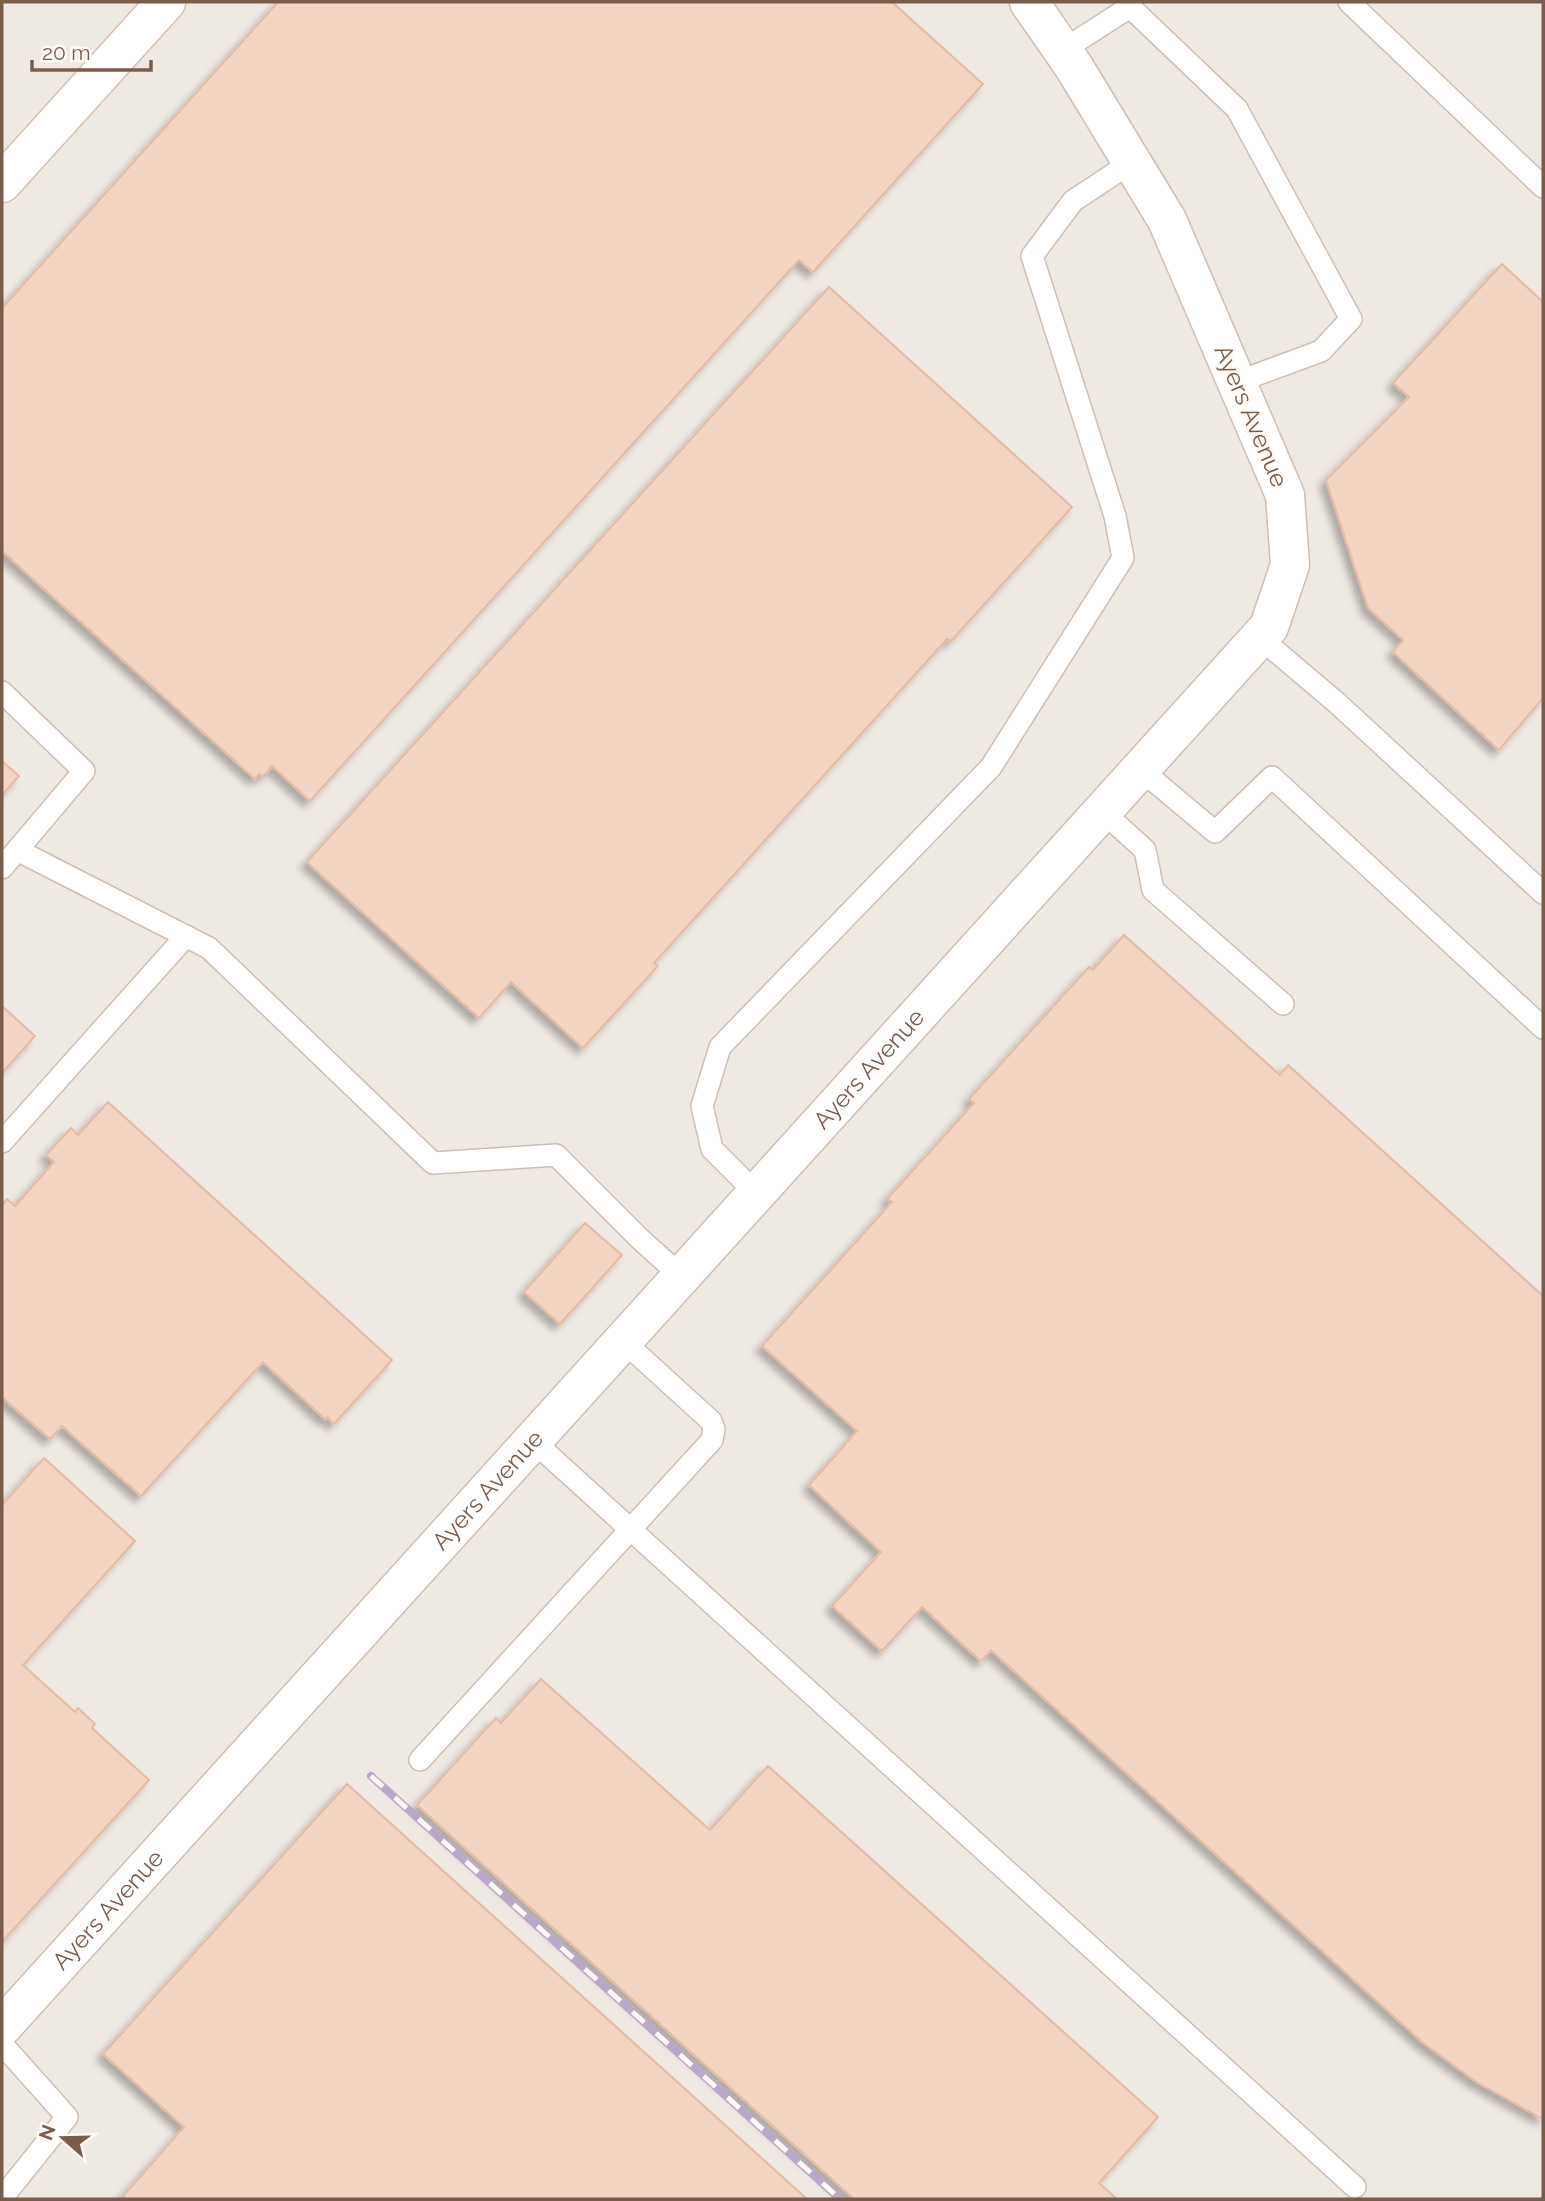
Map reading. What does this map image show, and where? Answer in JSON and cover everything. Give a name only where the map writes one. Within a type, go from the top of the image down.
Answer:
[{"type":"street","points":[[5,173],[166,2]]},
{"type":"street","name":"Ayers Avenue","points":[[2,2027],[1269,627],[1290,565],[1285,495],[1167,220],[1063,50],[1028,2]]},
{"type":"lane","points":[[1349,2],[1543,187]]},
{"type":"lane","points":[[1063,50],[1130,7],[1237,109],[1350,319],[1321,351],[1237,382]]},
{"type":"lane","points":[[756,1193],[712,1149],[702,1106],[720,1047],[991,766],[1124,558],[1115,516],[1032,256],[1073,201],[1132,162]]},
{"type":"lane","points":[[1259,637],[1337,703],[1543,893]]},
{"type":"lane","points":[[2,692],[84,771],[2,868]]},
{"type":"lane","points":[[1140,769],[1215,832],[1272,777],[1543,1028]]},
{"type":"lane","points":[[1101,811],[1144,850],[1153,890],[1283,1004]]},
{"type":"lane","points":[[18,850],[209,948],[433,1163],[556,1155],[681,1276]]},
{"type":"lane","points":[[2,1142],[186,936]]},
{"type":"lane","points":[[420,1760],[712,1440],[714,1429],[710,1421],[622,1340]]},
{"type":"lane","points":[[532,1440],[1355,2187]]},
{"type":"lane","points":[[2,2044],[67,2117],[2,2197]]},
{"type":"shaded area","points":[[2,2],[1543,2],[1543,2199],[2,2199]]},
{"type":"building","points":[[278,2],[892,2],[983,84],[813,272],[799,260],[310,801],[272,766],[263,777],[259,774],[255,779],[2,551],[2,308]]},
{"type":"building","points":[[1502,264],[1543,302],[1543,698],[1499,750],[1393,652],[1403,640],[1368,608],[1326,480],[1409,397],[1393,383]]},
{"type":"building","points":[[829,287],[1072,507],[951,641],[947,639],[654,963],[658,966],[583,1048],[511,982],[479,1018],[307,862]]},
{"type":"building","points":[[2,761],[19,776],[2,795]]},
{"type":"building","points":[[1124,935],[1280,1075],[1288,1065],[1543,1296],[1543,2119],[1475,2081],[1422,2042],[991,1650],[981,1661],[922,1607],[882,1651],[832,1606],[881,1552],[809,1485],[857,1431],[762,1346],[892,1202],[887,1199],[974,1103],[969,1099],[1089,967],[1093,970]]},
{"type":"building","points":[[2,1006],[35,1036],[2,1073]]},
{"type":"building","points":[[108,1102],[392,1360],[334,1424],[327,1417],[325,1419],[263,1362],[141,1496],[62,1426],[50,1439],[2,1397],[2,1205],[7,1199],[15,1206],[54,1162],[46,1155],[71,1128],[78,1135]]},
{"type":"building","points":[[585,1223],[622,1255],[560,1324],[524,1292]]},
{"type":"building","points":[[44,1458],[135,1541],[23,1665],[75,1712],[78,1708],[95,1724],[92,1728],[149,1780],[2,1942],[2,1505]]},
{"type":"building","points":[[541,1679],[710,1830],[768,1766],[1158,2117],[1099,2183],[1117,2199],[854,2199],[417,1805],[496,1718],[501,1723]]},
{"type":"building","points":[[347,1784],[807,2199],[127,2199],[123,2196],[184,2127],[103,2054]]},
{"type":"railway","points":[[371,1776],[840,2199]]}]
